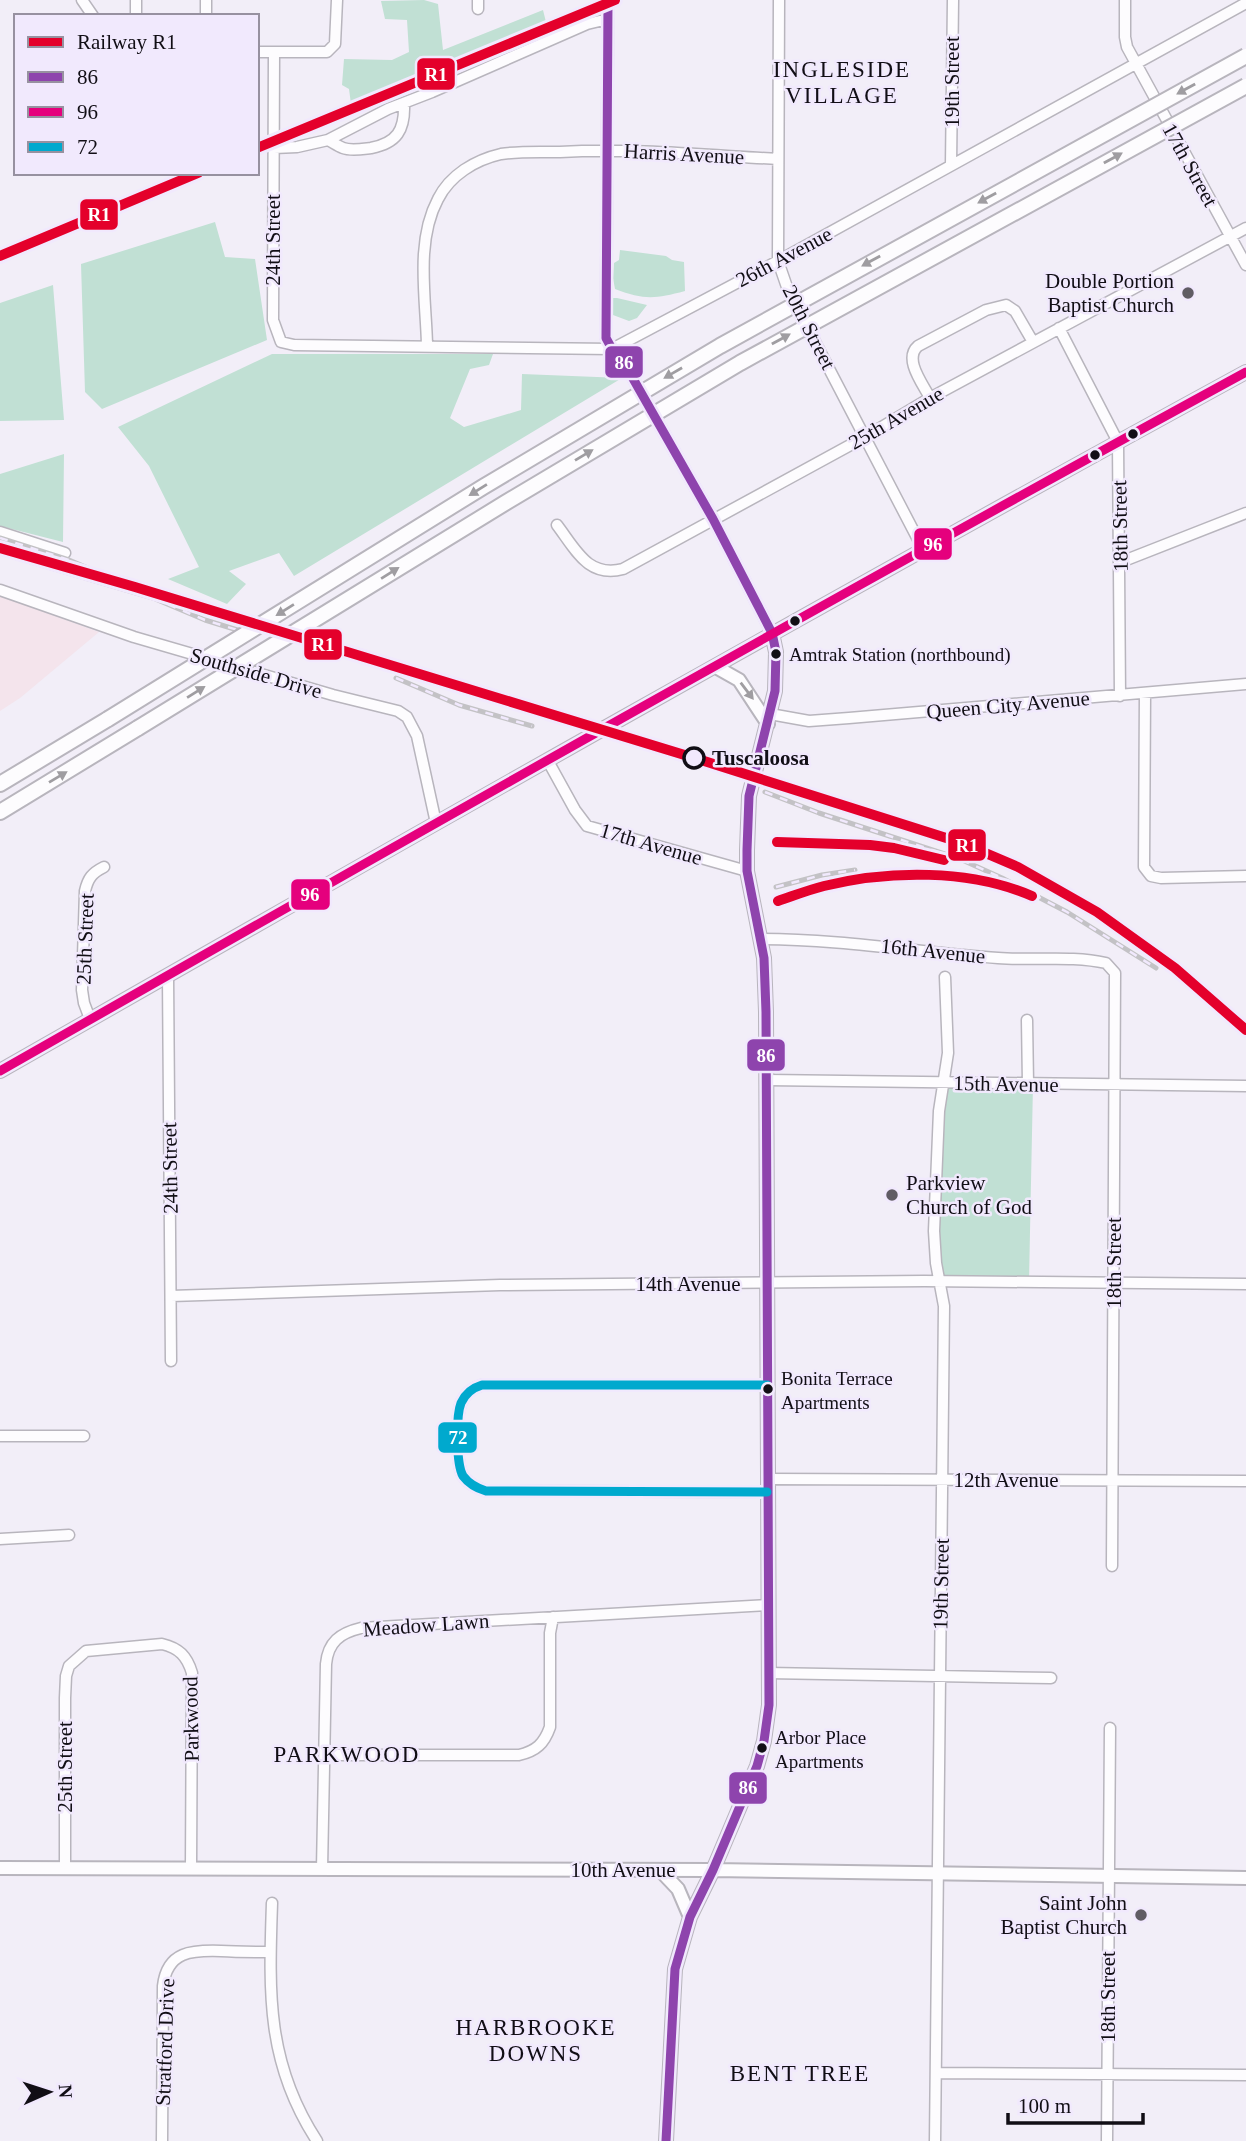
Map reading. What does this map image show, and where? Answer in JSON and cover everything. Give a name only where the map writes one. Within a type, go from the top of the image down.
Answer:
[{"type":"highway","points":[[0,784],[482,487],[720,346],[1246,56]]},
{"type":"highway","points":[[0,812],[528,489],[740,363],[1246,86]]},
{"type":"main road","points":[[0,1070],[772,633],[1246,372]]},
{"type":"main road","points":[[666,2141],[675,1969],[690,1917],[713,1870],[762,1749],[768,1705],[767,1080],[764,958],[747,871],[749,796],[769,719],[776,667],[776,647],[772,633]]},
{"type":"main road","points":[[716,667],[739,680],[769,719]]},
{"type":"main road","name":"10th Avenue","points":[[0,1868],[713,1870],[1246,1878]]},
{"type":"main road","points":[[660,1870],[678,1889],[690,1917]]},
{"type":"street","points":[[259,52],[327,52],[335,44],[337,0]]},
{"type":"street","points":[[608,0],[606,338],[623,361],[713,519],[772,633]]},
{"type":"street","name":"20th Street","points":[[779,0],[778,261],[788,290],[923,550]]},
{"type":"street","name":"19th Street","points":[[951,165],[953,0]]},
{"type":"street","points":[[1125,0],[1125,37],[1135,64]]},
{"type":"street","name":"26th Avenue","points":[[281,342],[294,345],[612,349],[778,261],[1246,3]]},
{"type":"street","points":[[274,148],[297,147],[328,140],[388,109],[404,109],[587,24],[608,19]]},
{"type":"street","name":"24th Street","points":[[274,52],[273,320],[281,342]]},
{"type":"street","name":"17th Street","points":[[1135,64],[1246,265]]},
{"type":"street","points":[[328,140],[344,149],[358,150],[386,145],[403,125],[404,109]]},
{"type":"street","name":"Harris Avenue","points":[[427,345],[424,246],[428,225],[446,186],[461,172],[481,161],[502,154],[607,150],[778,159]]},
{"type":"street","name":"25th Avenue","points":[[557,525],[592,567],[602,572],[613,572],[633,565],[865,437],[930,398],[1246,228]]},
{"type":"street","points":[[930,398],[912,359],[914,349],[919,346],[986,310],[1006,304],[1015,311],[1033,342]]},
{"type":"street","name":"18th Street","points":[[1059,328],[1118,442],[1120,696]]},
{"type":"street","points":[[1121,562],[1246,513]]},
{"type":"street","points":[[0,532],[65,553]]},
{"type":"street","name":"Southside Drive","points":[[0,590],[134,637],[333,695],[398,711],[407,717],[417,736],[436,823]]},
{"type":"street","name":"Queen City Avenue","points":[[769,719],[809,721],[1246,684]]},
{"type":"street","points":[[1145,693],[1144,867],[1151,876],[1246,876]]},
{"type":"street","name":"17th Avenue","points":[[548,761],[587,826],[747,871]]},
{"type":"street","name":"25th Street","points":[[90,1019],[82,990],[85,891],[87,880],[94,872],[104,867]]},
{"type":"street","name":"16th Avenue","points":[[760,939],[846,942],[998,958],[1084,959],[1106,963]]},
{"type":"street","name":"18th Street","points":[[1106,963],[1115,973],[1112,1566]]},
{"type":"street","name":"24th Street","points":[[168,976],[171,1361]]},
{"type":"street","name":"19th Street","points":[[935,2141],[944,1306],[939,1281],[935,1217],[942,1083],[948,1053],[945,977]]},
{"type":"street","points":[[1027,1020],[1028,1084]]},
{"type":"street","name":"15th Avenue","points":[[767,1080],[1246,1086]]},
{"type":"street","name":"14th Avenue","points":[[171,1296],[500,1285],[939,1281],[1246,1284]]},
{"type":"street","name":"12th Avenue","points":[[767,1385],[482,1385],[468,1393],[462,1403],[460,1467],[473,1486],[486,1491],[942,1480],[1246,1481]]},
{"type":"street","points":[[0,1436],[84,1436]]},
{"type":"street","points":[[0,1539],[69,1535]]},
{"type":"street","name":"Meadow Lawn","points":[[322,1870],[327,1653],[331,1643],[340,1635],[361,1628],[767,1605]]},
{"type":"street","points":[[325,1755],[530,1753],[546,1738],[550,1727],[550,1633],[554,1617]]},
{"type":"street","name":"Parkwood","points":[[69,1666],[86,1651],[162,1644],[173,1646],[189,1662],[194,1684],[191,1868]]},
{"type":"street","name":"25th Street","points":[[65,1868],[65,1676],[69,1666]]},
{"type":"street","points":[[768,1673],[1051,1678]]},
{"type":"street","name":"18th Street","points":[[1107,2141],[1110,1728]]},
{"type":"street","points":[[272,1903],[272,2021],[278,2053],[299,2115],[317,2141]]},
{"type":"street","name":"Stratford Drive","points":[[162,2141],[164,1975],[177,1958],[198,1951],[270,1952]]},
{"type":"street","points":[[937,2073],[1246,2075]]},
{"type":"shaded area","points":[[0,596],[99,632],[20,698],[0,711]]},
{"type":"green space","points":[[424,0],[438,4],[443,50],[543,10],[546,22],[351,104],[349,89],[342,85],[344,59],[392,60],[409,52],[407,20],[385,19],[381,1]]},
{"type":"green space","points":[[215,222],[225,257],[255,259],[267,340],[102,409],[85,392],[81,264]]},
{"type":"green space","points":[[620,250],[666,256],[684,262],[685,291],[650,297],[615,289],[614,263],[619,260]]},
{"type":"green space","points":[[53,285],[64,420],[0,421],[0,303]]},
{"type":"green space","points":[[613,298],[647,305],[637,318],[629,321],[613,315]]},
{"type":"green space","points":[[272,354],[493,354],[489,365],[470,369],[450,418],[464,427],[521,410],[522,374],[622,378],[294,576],[279,553],[229,571],[246,584],[227,604],[168,579],[199,567],[149,466],[118,427]]},
{"type":"green space","points":[[64,454],[63,542],[0,526],[0,474]]},
{"type":"green space","points":[[942,1083],[1033,1084],[1029,1282],[939,1281],[936,1262]]},
{"type":"railway","points":[[259,147],[615,0]]},
{"type":"railway","points":[[0,256],[193,175]]},
{"type":"railway","points":[[0,538],[69,560],[109,577]]},
{"type":"railway","points":[[0,553],[153,598],[205,620],[244,632]]},
{"type":"railway","points":[[396,678],[459,705],[532,726]]},
{"type":"railway","points":[[765,792],[819,813],[960,859],[1067,912],[1156,968]]},
{"type":"railway","points":[[777,842],[870,845],[919,854]]},
{"type":"railway","points":[[776,887],[855,870]]},
{"type":"railway","points":[[778,901],[846,881],[890,876],[935,876],[1001,885]]},
{"type":"rail line","name":"R1","points":[[259,147],[615,0]]},
{"type":"rail line","name":"R1","points":[[0,256],[193,175]]},
{"type":"rail line","name":"R1","points":[[0,548],[701,760],[962,843],[1018,867],[1097,912],[1175,968],[1246,1030]]},
{"type":"rail line","name":"R1","points":[[777,842],[870,845],[944,860]]},
{"type":"rail line","name":"R1","points":[[778,901],[849,881],[902,875],[982,881],[1032,896]]},
{"type":"transit line","name":"86","points":[[608,0],[606,338],[623,361],[713,519],[772,633],[776,652],[775,691],[749,796],[747,850],[747,871],[764,958],[766,1012],[769,1705],[757,1766],[690,1917],[675,1969],[666,2141]]},
{"type":"transit line","name":"96","points":[[0,1071],[777,631],[1246,372]]},
{"type":"transit line","name":"72","points":[[767,1385],[482,1385],[469,1392],[461,1403],[458,1440],[463,1476],[486,1491],[767,1492]]},
{"type":"place","name":"Double Portion Baptist Church","points":[[1188,293]]},
{"type":"place","name":"Amtrak Station (northbound)","points":[[776,654]]},
{"type":"place","name":"Tuscaloosa","points":[[694,758]]},
{"type":"place","name":"Parkview Church of God","points":[[892,1195]]},
{"type":"place","name":"Bonita Terrace Apartments","points":[[768,1389]]},
{"type":"place","name":"Arbor Place Apartments","points":[[762,1748]]},
{"type":"place","name":"Saint John Baptist Church","points":[[1141,1915]]},
{"type":"district","name":"INGLESIDE VILLAGE","points":[[842,82]]},
{"type":"district","name":"PARKWOOD","points":[[347,1754]]},
{"type":"district","name":"HARBROOKE DOWNS","points":[[536,2040]]},
{"type":"district","name":"BENT TREE","points":[[800,2073]]}]
